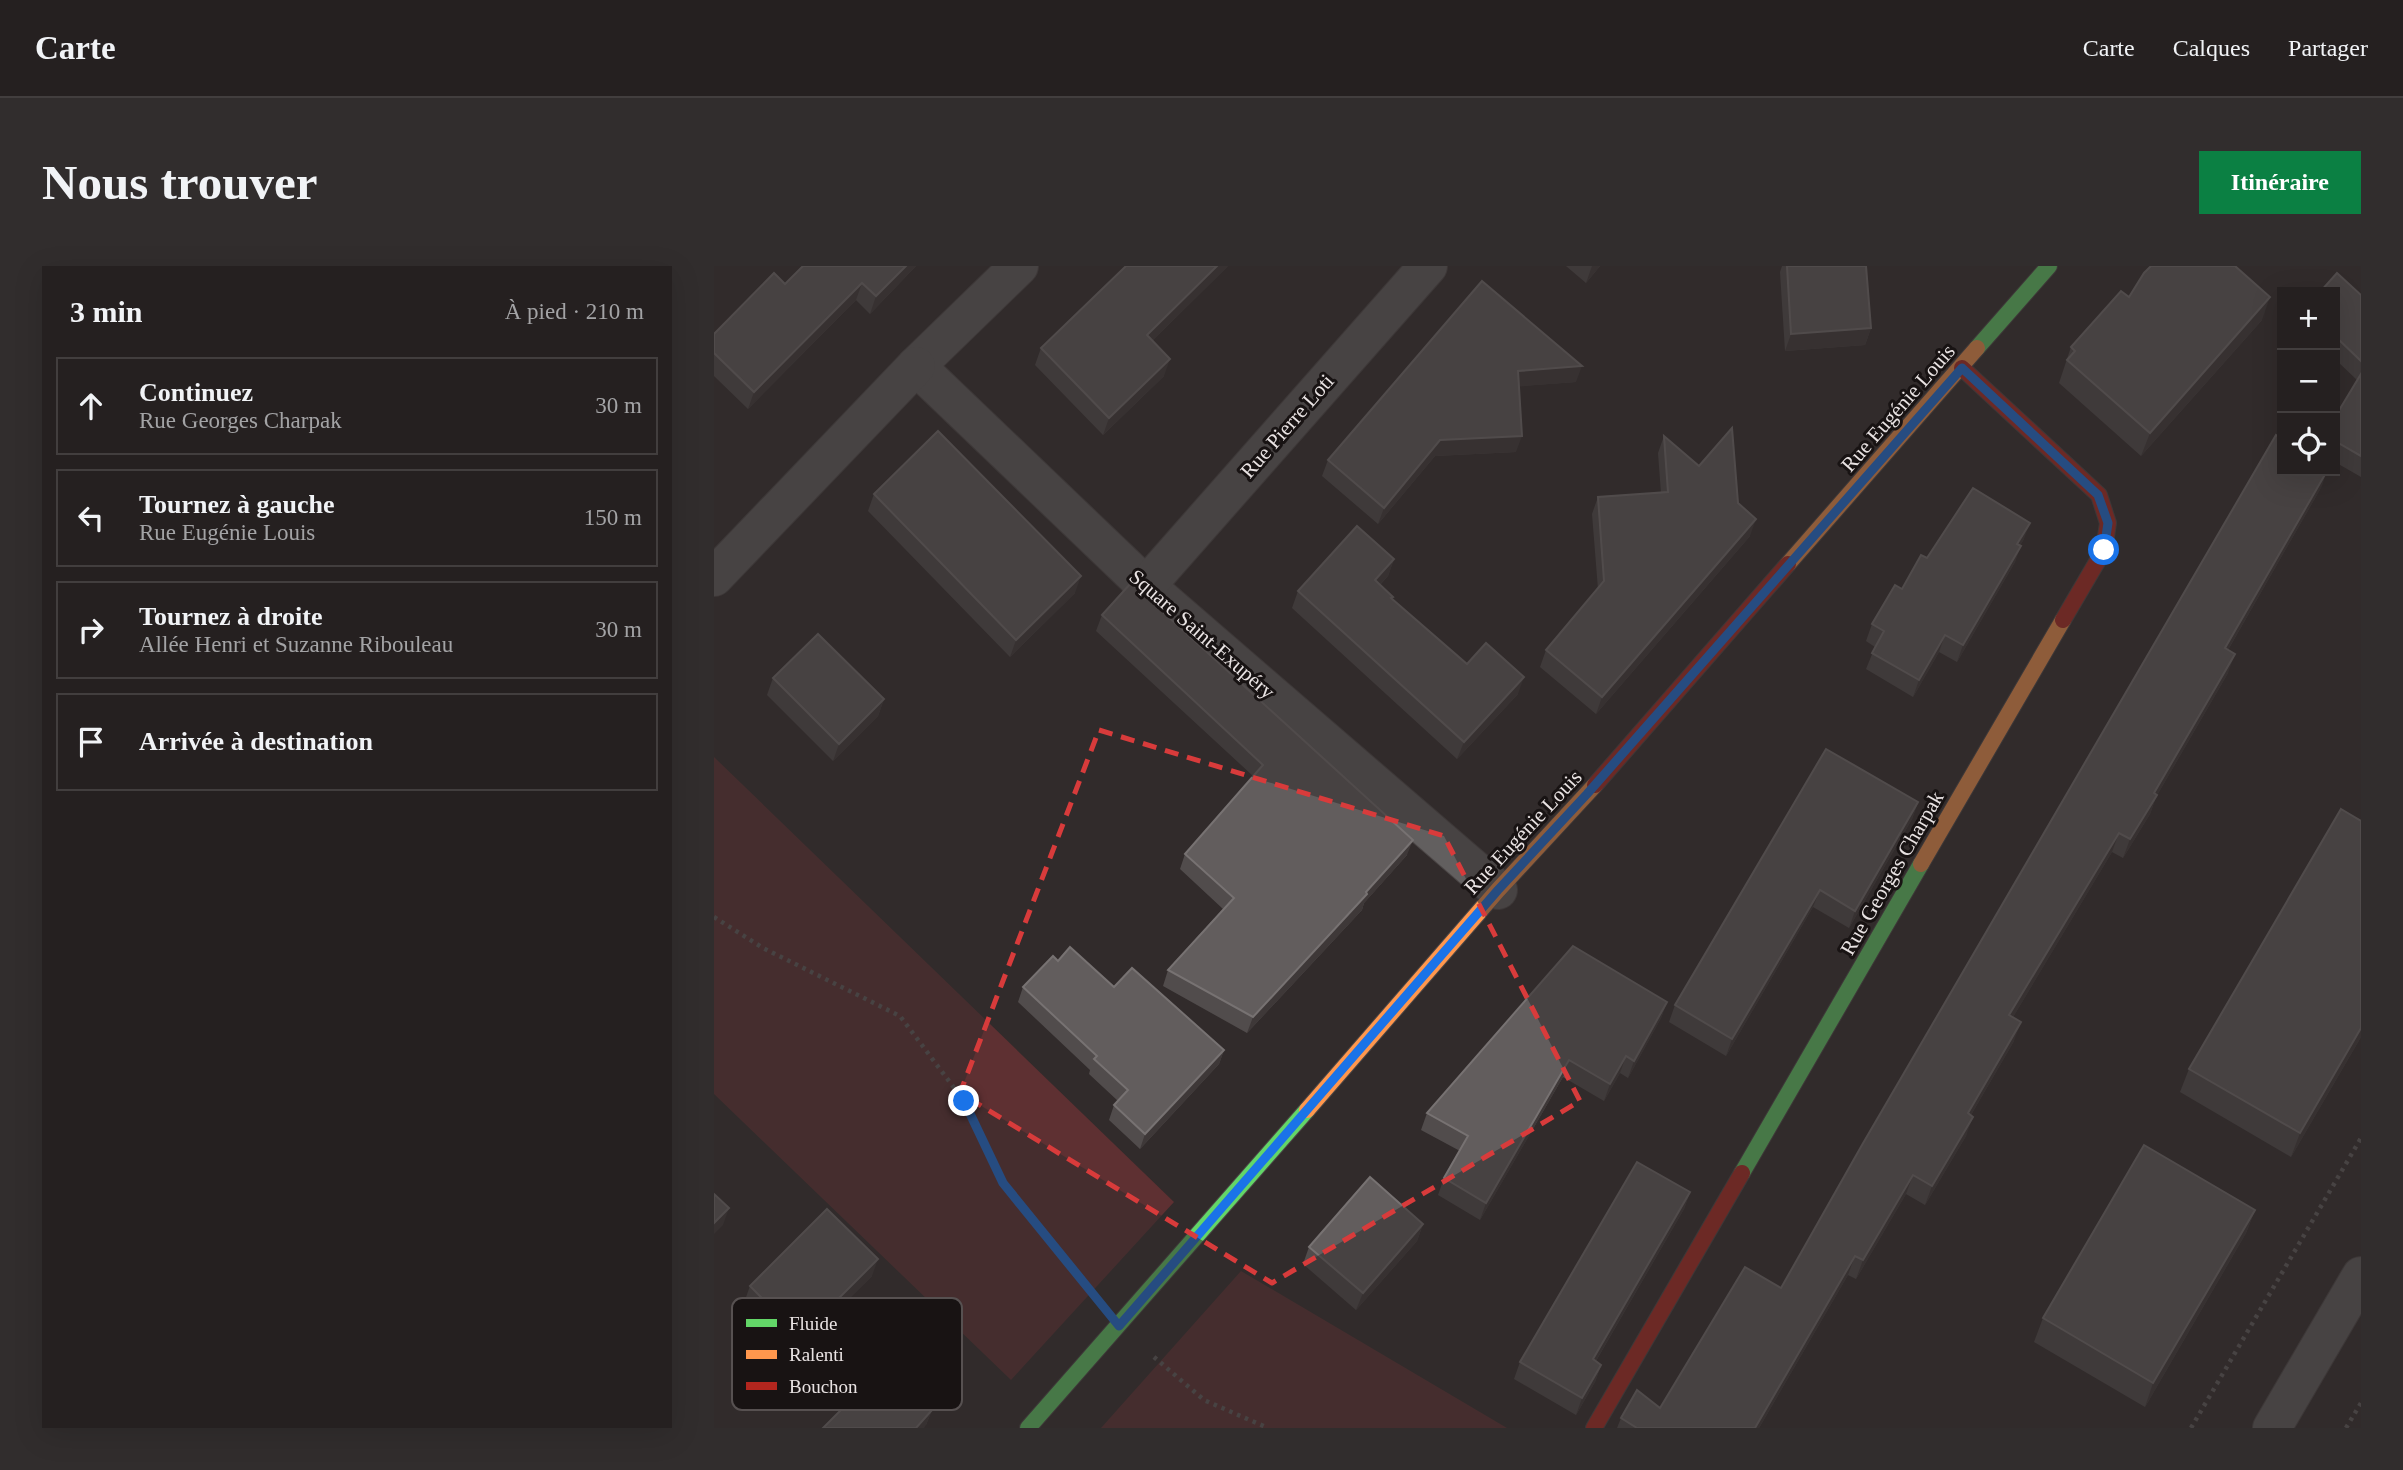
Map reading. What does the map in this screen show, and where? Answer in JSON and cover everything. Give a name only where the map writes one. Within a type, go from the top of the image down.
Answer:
[{"type":"street","points":[[714,577],[916,366],[1019,266]]},
{"type":"street","name":"Rue Pierre Loti","points":[[1146,586],[1428,266]]},
{"type":"street","name":"Rue Eugénie Louis","points":[[1028,1428],[2049,266]]},
{"type":"street","name":"Square Saint-Exupéry","points":[[916,366],[1146,586],[1498,890]]},
{"type":"street","name":"Rue Georges Charpak","points":[[1594,1428],[2104,550],[2108,523],[2098,495],[1962,368]]},
{"type":"street","points":[[2272,1428],[2361,1276]]},
{"type":"path","points":[[714,917],[763,948],[900,1016],[964,1101],[1003,1183],[1119,1326],[1204,1400],[1268,1428]]},
{"type":"path","points":[[2191,1428],[2361,1138]]},
{"type":"path","points":[[2346,1428],[2361,1403]]},
{"type":"highlighted area","points":[[1099,730],[1444,836],[1580,1101],[1272,1283],[960,1093]]},
{"type":"shaded area","points":[[714,757],[1174,1202],[1011,1380],[962,1333],[962,1298],[926,1298],[714,1094]]},
{"type":"shaded area","points":[[1241,1271],[1507,1428],[1101,1428]]},
{"type":"building","points":[[803,266],[906,266],[876,296],[862,283],[754,392],[714,353],[714,334],[774,273],[785,284]]},
{"type":"building","points":[[1126,266],[1217,266],[1147,335],[1170,359],[1109,418],[1041,348]]},
{"type":"building","points":[[1787,266],[1866,266],[1871,328],[1791,334]]},
{"type":"building","points":[[2151,266],[2235,266],[2270,297],[2150,433],[2067,360],[2075,351],[2071,347],[2121,291],[2129,297]]},
{"type":"building","points":[[2337,273],[2361,295],[2361,361],[2340,341],[2340,287],[2324,287]]},
{"type":"building","points":[[1482,281],[1582,366],[1518,371],[1522,436],[1440,440],[1384,508],[1328,460]]},
{"type":"building","points":[[2361,374],[2361,456],[2340,444],[2340,409]]},
{"type":"building","points":[[1732,428],[1738,503],[1756,519],[1602,697],[1546,650],[1604,581],[1598,497],[1668,492],[1664,436],[1699,466]]},
{"type":"building","points":[[938,431],[1081,576],[1016,640],[874,494]]},
{"type":"building","points":[[2276,435],[2277,476],[2324,476],[2225,648],[2235,654],[2154,793],[2157,795],[2130,839],[2119,833],[2009,1015],[2021,1022],[1968,1113],[1973,1117],[1932,1186],[1913,1175],[1863,1260],[1855,1256],[1755,1428],[1637,1428],[1621,1418],[1637,1390],[1660,1408],[1745,1267],[1781,1288]]},
{"type":"building","points":[[1973,488],[2030,523],[2017,544],[2021,546],[1963,645],[1945,635],[1919,680],[1872,653],[1884,631],[1872,624],[1895,585],[1902,589],[1921,555],[1927,558]]},
{"type":"building","points":[[1357,526],[1394,559],[1375,580],[1393,597],[1391,598],[1467,664],[1486,643],[1524,677],[1464,742],[1298,591]]},
{"type":"building","points":[[1131,583],[1413,840],[1253,1017],[1168,970],[1234,898],[1185,854],[1263,765],[1102,615]]},
{"type":"building","points":[[818,634],[884,699],[839,744],[773,678]]},
{"type":"building","points":[[1826,749],[1918,802],[1855,911],[1820,890],[1732,1039],[1675,1005]]},
{"type":"building","points":[[2341,809],[2361,821],[2361,1028],[2300,1133],[2189,1069]]},
{"type":"building","points":[[1573,946],[1667,1002],[1634,1061],[1626,1056],[1610,1084],[1569,1060],[1486,1203],[1444,1178],[1468,1136],[1427,1113]]},
{"type":"building","points":[[1070,947],[1114,987],[1132,968],[1224,1050],[1145,1134],[1114,1105],[1128,1090],[1094,1059],[1097,1056],[1023,987],[1053,956],[1058,961]]},
{"type":"building","points":[[2144,1145],[2255,1210],[2153,1383],[2043,1318]]},
{"type":"building","points":[[1637,1162],[1690,1192],[1593,1359],[1601,1365],[1582,1398],[1520,1362]]},
{"type":"building","points":[[1370,1177],[1423,1224],[1363,1293],[1309,1247]]},
{"type":"building","points":[[714,1194],[729,1208],[714,1223]]},
{"type":"building","points":[[827,1209],[878,1259],[839,1298],[762,1298],[750,1286]]},
{"type":"building","points":[[841,1410],[932,1410],[916,1428],[823,1428]]},
{"type":"traffic: fast","points":[[1977,348],[2049,266]]},
{"type":"traffic: fast","points":[[1742,1173],[1921,864]]},
{"type":"traffic: fast","points":[[1028,1428],[1307,1110]]},
{"type":"traffic: slow","points":[[1788,564],[1977,348]]},
{"type":"traffic: slow","points":[[1921,864],[2063,620]]},
{"type":"traffic: slow","points":[[1307,1110],[1498,890],[1595,785]]},
{"type":"traffic: jam","points":[[1962,368],[2099,495],[2108,523],[2104,550],[2063,620]]},
{"type":"traffic: jam","points":[[1595,785],[1788,564]]},
{"type":"traffic: jam","points":[[1594,1428],[1742,1173]]},
{"type":"route","points":[[964,1101],[1003,1183],[1119,1326],[1498,890],[1587,794],[1962,368],[2098,495],[2108,523],[2104,550]]}]
